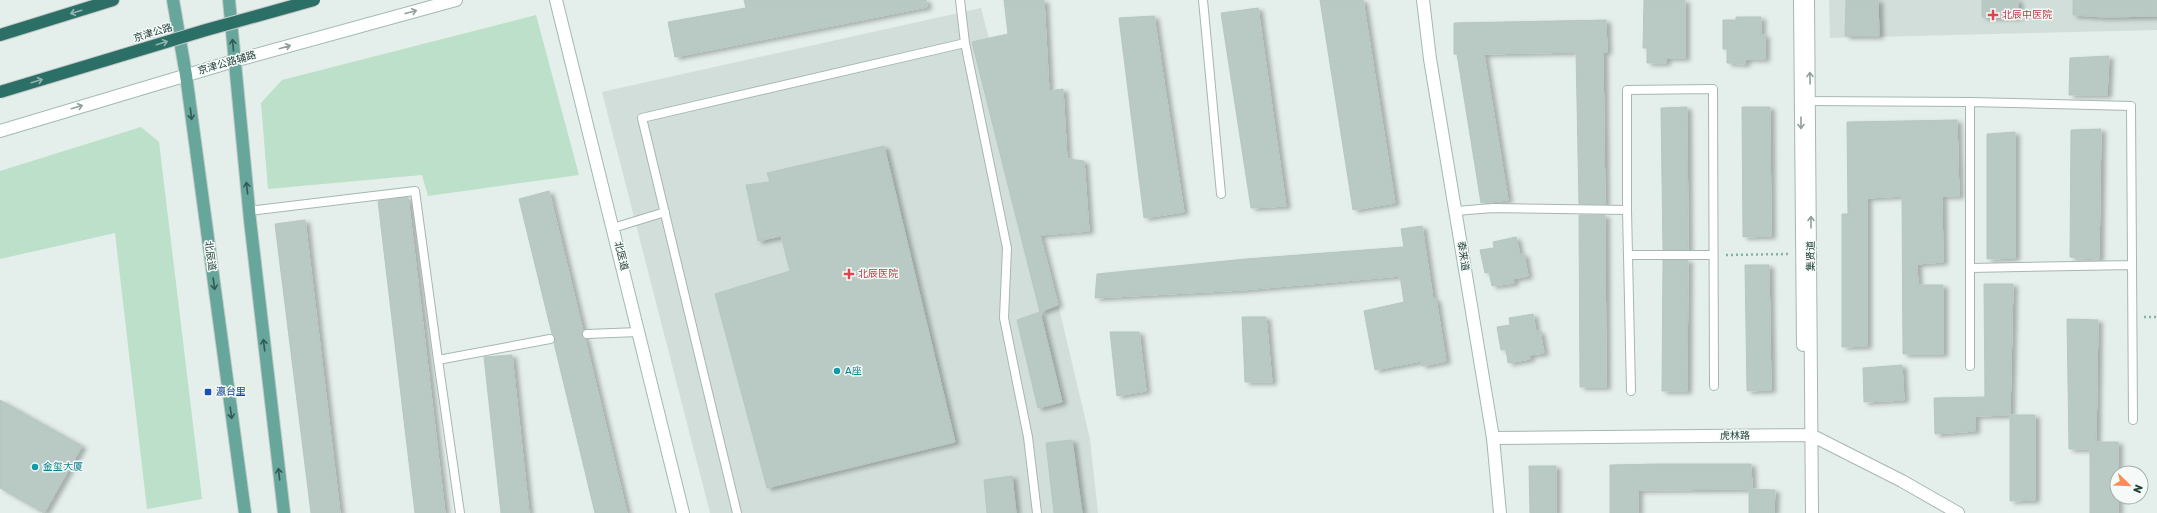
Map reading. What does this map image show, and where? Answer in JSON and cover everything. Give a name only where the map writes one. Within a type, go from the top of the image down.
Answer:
[{"type":"highway","points":[[0,35],[113,0]]},
{"type":"highway","name":"京津公路","points":[[0,92],[206,30],[314,0]]},
{"type":"main road","name":"北辰道","points":[[173,0],[186,75],[245,513]]},
{"type":"main road","points":[[230,0],[234,61],[249,212],[284,513]]},
{"type":"street","name":"京津公路辅路","points":[[0,131],[234,61],[456,0]]},
{"type":"street","name":"北医道","points":[[556,0],[614,228],[683,513]]},
{"type":"street","name":"泰来道","points":[[1423,0],[1430,59],[1493,438],[1500,513]]},
{"type":"street","name":"集贤道","points":[[1800,0],[1805,101],[1807,435],[1804,513]]},
{"type":"street","name":"集贤道","points":[[1808,0],[1802,254],[1807,435],[1812,513]]},
{"type":"street","name":"虎林路","points":[[1493,438],[1807,435],[1902,481],[1958,513]]},
{"type":"lane","points":[[960,0],[965,43],[1007,248],[1004,318],[1028,437],[1036,513]]},
{"type":"lane","points":[[1203,0],[1221,194]]},
{"type":"lane","points":[[737,513],[642,118],[965,43]]},
{"type":"lane","points":[[1631,391],[1627,210],[1628,90],[1713,89],[1714,386]]},
{"type":"lane","points":[[1805,101],[1970,102],[2131,106],[2133,420]]},
{"type":"lane","points":[[1970,102],[1970,366]]},
{"type":"lane","points":[[249,212],[415,191],[460,513]]},
{"type":"lane","points":[[1456,211],[1493,208],[1627,210]]},
{"type":"lane","points":[[614,228],[665,212]]},
{"type":"lane","points":[[1628,256],[1713,255]]},
{"type":"lane","points":[[1970,268],[2132,265]]},
{"type":"lane","points":[[587,334],[639,332]]},
{"type":"lane","points":[[438,360],[550,339]]},
{"type":"path","points":[[1713,255],[1802,254]]},
{"type":"shaded area","name":"北辰中医院","points":[[1829,0],[2157,0],[2157,30],[1830,38]]},
{"type":"shaded area","name":"北辰医院","points":[[981,8],[1059,308],[1090,439],[1098,513],[710,513],[602,92]]},
{"type":"green space","points":[[536,15],[579,175],[428,196],[422,175],[268,189],[261,103],[282,80]]},
{"type":"green space","points":[[141,127],[159,142],[202,499],[147,509],[115,233],[0,259],[0,171]]},
{"type":"building","points":[[744,0],[926,0],[927,7],[675,57],[668,22],[746,8]]},
{"type":"building","points":[[1004,0],[1044,0],[1049,91],[1063,89],[1067,159],[1084,161],[1089,231],[1040,235],[1058,305],[1040,312],[972,42],[1008,34]]},
{"type":"building","points":[[1320,0],[1363,0],[1395,203],[1353,210]]},
{"type":"building","points":[[1644,0],[1685,0],[1685,58],[1666,58],[1666,63],[1647,63],[1647,48],[1643,48]]},
{"type":"building","points":[[1846,0],[1878,0],[1879,36],[1845,36]]},
{"type":"building","points":[[1982,0],[2018,0],[2018,17],[1982,17]]},
{"type":"building","points":[[2073,0],[2157,0],[2157,16],[2105,17],[2073,15]]},
{"type":"building","points":[[1258,8],[1286,206],[1251,208],[1221,13]]},
{"type":"building","points":[[1154,16],[1184,212],[1144,218],[1119,18]]},
{"type":"building","points":[[1736,17],[1761,17],[1761,35],[1765,35],[1765,59],[1746,59],[1745,64],[1727,63],[1727,49],[1723,49],[1723,20],[1736,20]]},
{"type":"building","points":[[1606,20],[1607,52],[1603,52],[1605,204],[1579,204],[1576,52],[1484,54],[1508,200],[1481,203],[1457,54],[1454,54],[1454,23]]},
{"type":"building","points":[[2109,56],[2107,95],[2069,95],[2070,58]]},
{"type":"building","points":[[1687,107],[1688,250],[1663,250],[1661,108]]},
{"type":"building","points":[[1742,107],[1770,107],[1771,236],[1743,237]]},
{"type":"building","points":[[1957,120],[1959,196],[1942,196],[1943,262],[1917,264],[1918,285],[1943,285],[1943,354],[1903,354],[1902,196],[1867,198],[1867,346],[1842,347],[1842,214],[1848,214],[1847,122]]},
{"type":"building","points":[[2101,129],[2099,259],[2070,257],[2071,130]]},
{"type":"building","points":[[2015,132],[2015,258],[1987,259],[1987,134]]},
{"type":"building","name":"A座","points":[[884,146],[955,442],[767,488],[715,294],[790,271],[781,236],[758,241],[746,185],[770,182],[767,173]]},
{"type":"building","points":[[549,191],[583,331],[582,335],[585,339],[627,513],[595,513],[554,343],[555,338],[552,334],[519,199]]},
{"type":"building","points":[[408,197],[445,513],[415,513],[378,201]]},
{"type":"building","points":[[1579,215],[1605,215],[1606,387],[1580,387]]},
{"type":"building","points":[[305,220],[340,513],[311,513],[275,224]]},
{"type":"building","points":[[1422,226],[1433,299],[1436,299],[1446,361],[1422,366],[1421,361],[1375,370],[1364,311],[1404,302],[1400,276],[1242,290],[1095,298],[1097,274],[1246,259],[1404,247],[1401,229]]},
{"type":"building","points":[[1516,237],[1520,255],[1524,254],[1528,276],[1513,279],[1514,283],[1492,286],[1489,272],[1485,273],[1480,250],[1494,248],[1493,242]]},
{"type":"building","points":[[1663,260],[1688,260],[1687,391],[1662,391]]},
{"type":"building","points":[[1745,265],[1769,265],[1771,390],[1747,391]]},
{"type":"building","points":[[1984,284],[2013,284],[2010,415],[1975,416],[1975,431],[1935,434],[1934,398],[1985,397]]},
{"type":"building","points":[[1040,312],[1062,402],[1038,408],[1017,320]]},
{"type":"building","points":[[1533,314],[1536,332],[1540,331],[1544,353],[1529,355],[1530,359],[1508,363],[1506,349],[1501,350],[1497,327],[1510,325],[1509,318]]},
{"type":"building","points":[[1242,317],[1266,317],[1272,382],[1245,382]]},
{"type":"building","points":[[2067,319],[2098,320],[2096,442],[2118,442],[2118,465],[2109,465],[2109,505],[2118,505],[2118,513],[2090,513],[2090,449],[2069,449]]},
{"type":"building","points":[[1110,332],[1139,332],[1146,391],[1117,396]]},
{"type":"building","points":[[512,355],[529,513],[501,513],[484,357]]},
{"type":"building","points":[[1902,365],[1904,400],[1864,402],[1863,368]]},
{"type":"building","name":"金玺大厦","points":[[0,400],[82,446],[44,513],[0,488]]},
{"type":"building","points":[[2010,415],[2035,415],[2035,500],[2010,501]]},
{"type":"building","points":[[1072,440],[1082,513],[1054,513],[1046,443]]},
{"type":"building","points":[[1751,464],[1752,489],[1638,490],[1638,513],[1610,513],[1610,465]]},
{"type":"building","points":[[1529,466],[1556,466],[1556,513],[1530,513]]},
{"type":"building","points":[[1012,476],[1016,513],[987,513],[984,480]]},
{"type":"building","points":[[1749,489],[1775,490],[1774,513],[1749,513]]},
{"type":"place","name":"北辰中医院","points":[[1993,15]]},
{"type":"place","name":"北辰医院","points":[[849,274]]},
{"type":"place","name":"A座","points":[[837,371]]},
{"type":"place","name":"瀛台里","points":[[208,392]]},
{"type":"place","name":"金玺大厦","points":[[35,467]]}]
